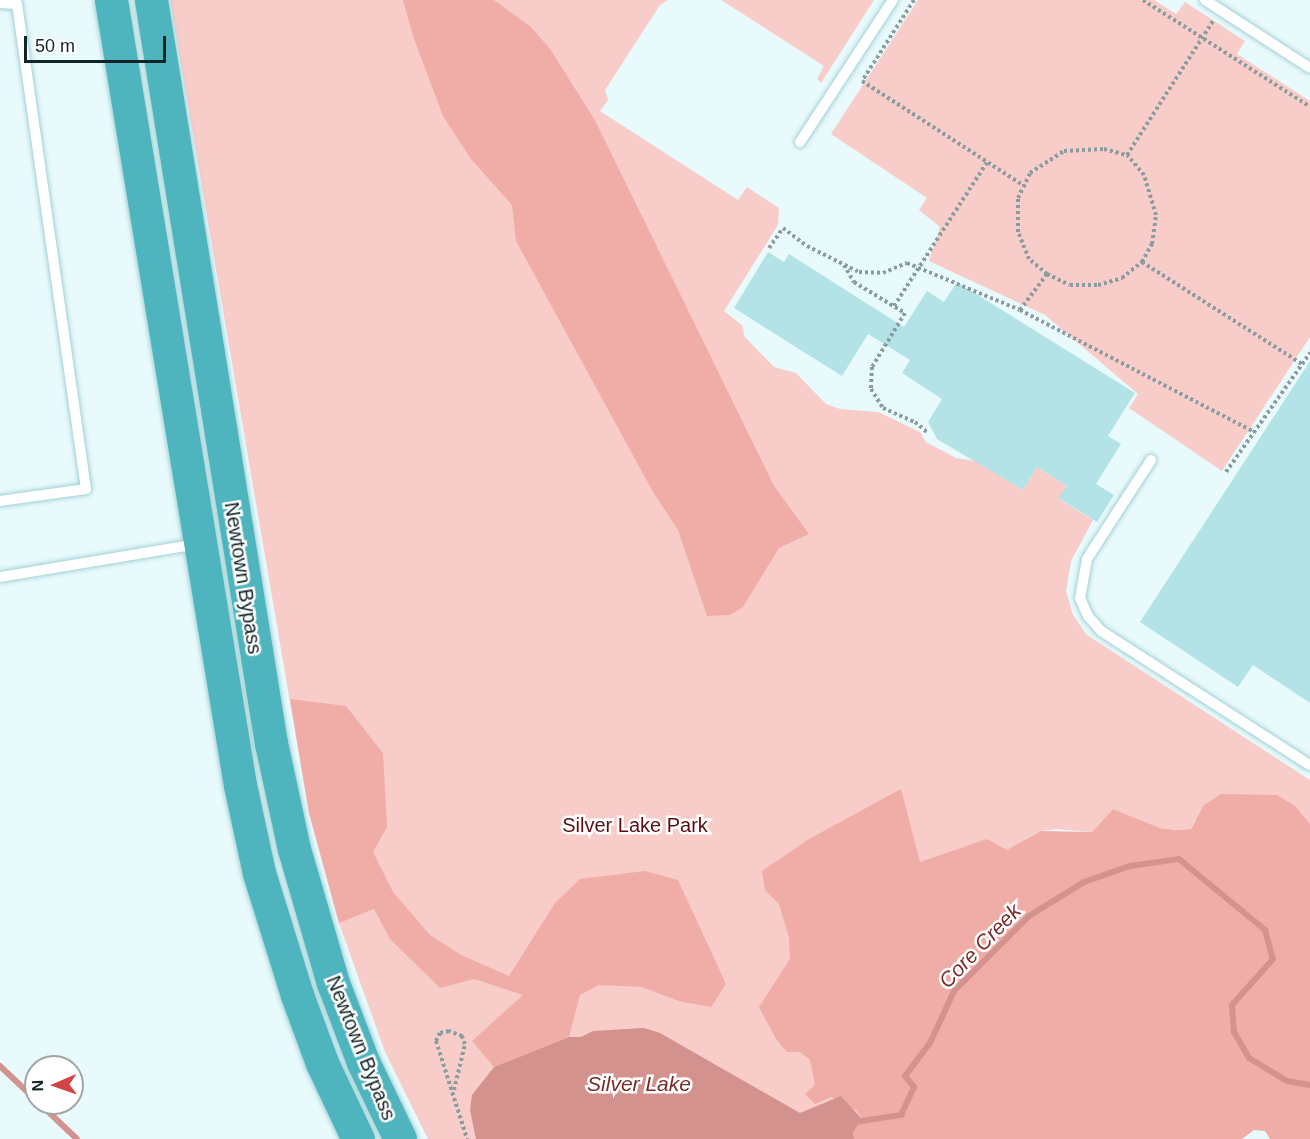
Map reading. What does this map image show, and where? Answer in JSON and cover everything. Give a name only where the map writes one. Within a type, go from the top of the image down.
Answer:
[{"type":"highway","name":"Newtown Bypass","points":[[111,0],[198,544],[240,785],[261,882],[319,1053],[358,1139]]},
{"type":"highway","name":"Newtown Bypass","points":[[151,0],[206,329],[253,645],[278,775],[297,860],[333,983],[363,1062],[400,1139]]},
{"type":"lane","points":[[800,142],[893,0]]},
{"type":"lane","points":[[1205,0],[1310,68]]},
{"type":"lane","points":[[0,3],[17,4],[86,489],[0,501]]},
{"type":"lane","points":[[1151,460],[1087,559],[1080,598],[1088,616],[1101,631],[1310,765]]},
{"type":"lane","points":[[0,576],[198,544]]},
{"type":"path","points":[[914,0],[862,81],[1023,185]]},
{"type":"path","points":[[1143,0],[1310,107]]},
{"type":"path","points":[[1127,155],[1213,20]]},
{"type":"path","points":[[1104,149],[1127,155],[1144,175],[1156,215],[1152,244],[1142,262],[1122,278],[1098,285],[1070,285],[1047,274],[1029,259],[1018,232],[1018,198],[1023,185],[1040,165],[1064,151],[1104,149]]},
{"type":"path","points":[[894,306],[987,162]]},
{"type":"path","points":[[769,248],[783,228],[859,272],[883,273],[907,263],[919,267],[1020,310],[1254,432]]},
{"type":"path","points":[[1142,262],[1302,364]]},
{"type":"path","points":[[844,265],[854,282],[905,313],[872,367],[871,388],[883,408],[915,422],[928,433]]},
{"type":"path","points":[[1020,310],[1047,274]]},
{"type":"path","points":[[1226,472],[1309,355]]},
{"type":"path","points":[[454,1090],[465,1044],[462,1036],[449,1032],[440,1033],[436,1041],[454,1090],[467,1139]]},
{"type":"green space","name":"Silver Lake Park","points":[[170,0],[404,0],[773,486],[595,120],[551,50],[494,0],[668,0],[660,5],[605,90],[608,100],[600,111],[738,200],[747,187],[779,208],[778,225],[724,311],[743,326],[744,336],[774,367],[796,373],[826,404],[840,409],[878,412],[920,432],[926,442],[956,458],[976,461],[1023,490],[1037,467],[1067,486],[1059,499],[1093,520],[1071,561],[1066,591],[1073,615],[1087,635],[1310,780],[1310,824],[1195,820],[1191,829],[1176,830],[1160,828],[1113,809],[1092,832],[1056,829],[1041,831],[1030,837],[954,1139],[428,1139],[385,1052],[339,923],[309,813]]},
{"type":"green space","points":[[721,0],[874,0],[821,83],[817,79],[824,66]]},
{"type":"green space","points":[[918,0],[1154,0],[1176,14],[1185,2],[1245,41],[1237,54],[1310,101],[1310,337],[1222,471],[1129,408],[1138,394],[1045,315],[929,261],[940,227],[919,210],[927,198],[831,134]]},
{"type":"shaded area","points":[[403,0],[494,0],[531,27],[551,50],[595,120],[774,486],[809,534],[779,548],[743,607],[730,615],[707,616],[678,530],[653,492],[516,241],[512,205],[471,159],[443,116],[414,39]]},
{"type":"shaded area","points":[[290,699],[346,706],[383,753],[387,827],[373,852],[393,892],[430,935],[461,955],[509,976],[555,903],[580,879],[645,871],[678,880],[726,984],[711,1007],[679,1001],[642,987],[599,985],[580,995],[569,1037],[494,1067],[472,1041],[523,995],[474,979],[440,988],[390,939],[374,909],[339,923],[309,813]]},
{"type":"shaded area","points":[[901,789],[920,862],[987,839],[1007,850],[1041,831],[1092,832],[1113,809],[1160,828],[1176,830],[1191,829],[1204,805],[1221,794],[1277,795],[1295,806],[1310,824],[1310,1139],[1270,1139],[1265,1131],[1254,1130],[1242,1139],[854,1139],[853,1132],[862,1118],[856,1110],[831,1097],[815,1104],[805,1094],[815,1085],[810,1060],[800,1052],[787,1052],[776,1039],[759,1007],[790,959],[789,938],[779,904],[765,890],[762,871],[809,839]]},
{"type":"water","name":"Silver Lake","points":[[644,1028],[660,1033],[800,1113],[841,1096],[862,1119],[853,1132],[854,1139],[476,1139],[470,1110],[472,1095],[494,1067],[569,1037],[581,1037],[593,1031]]},
{"type":"building","points":[[768,252],[784,262],[789,254],[904,327],[927,291],[944,302],[957,282],[1135,393],[1108,436],[1121,444],[1096,484],[1114,495],[1097,522],[1058,498],[1067,486],[1037,467],[1023,490],[937,439],[928,422],[942,399],[902,373],[910,360],[868,334],[842,376],[734,308]]},
{"type":"building","points":[[1310,361],[1310,703],[1253,665],[1238,687],[1140,622]]},
{"type":"waterway","name":"Core Creek","points":[[855,1122],[901,1115],[914,1087],[905,1076],[930,1043],[954,991],[1029,916],[1084,882],[1130,866],[1179,859],[1265,930],[1273,959],[1232,1005],[1234,1032],[1249,1058],[1287,1081],[1310,1085]]},
{"type":"waterway","name":"Core Creek","points":[[0,1066],[24,1089]]},
{"type":"waterway","name":"Core Creek","points":[[52,1115],[77,1139]]}]
